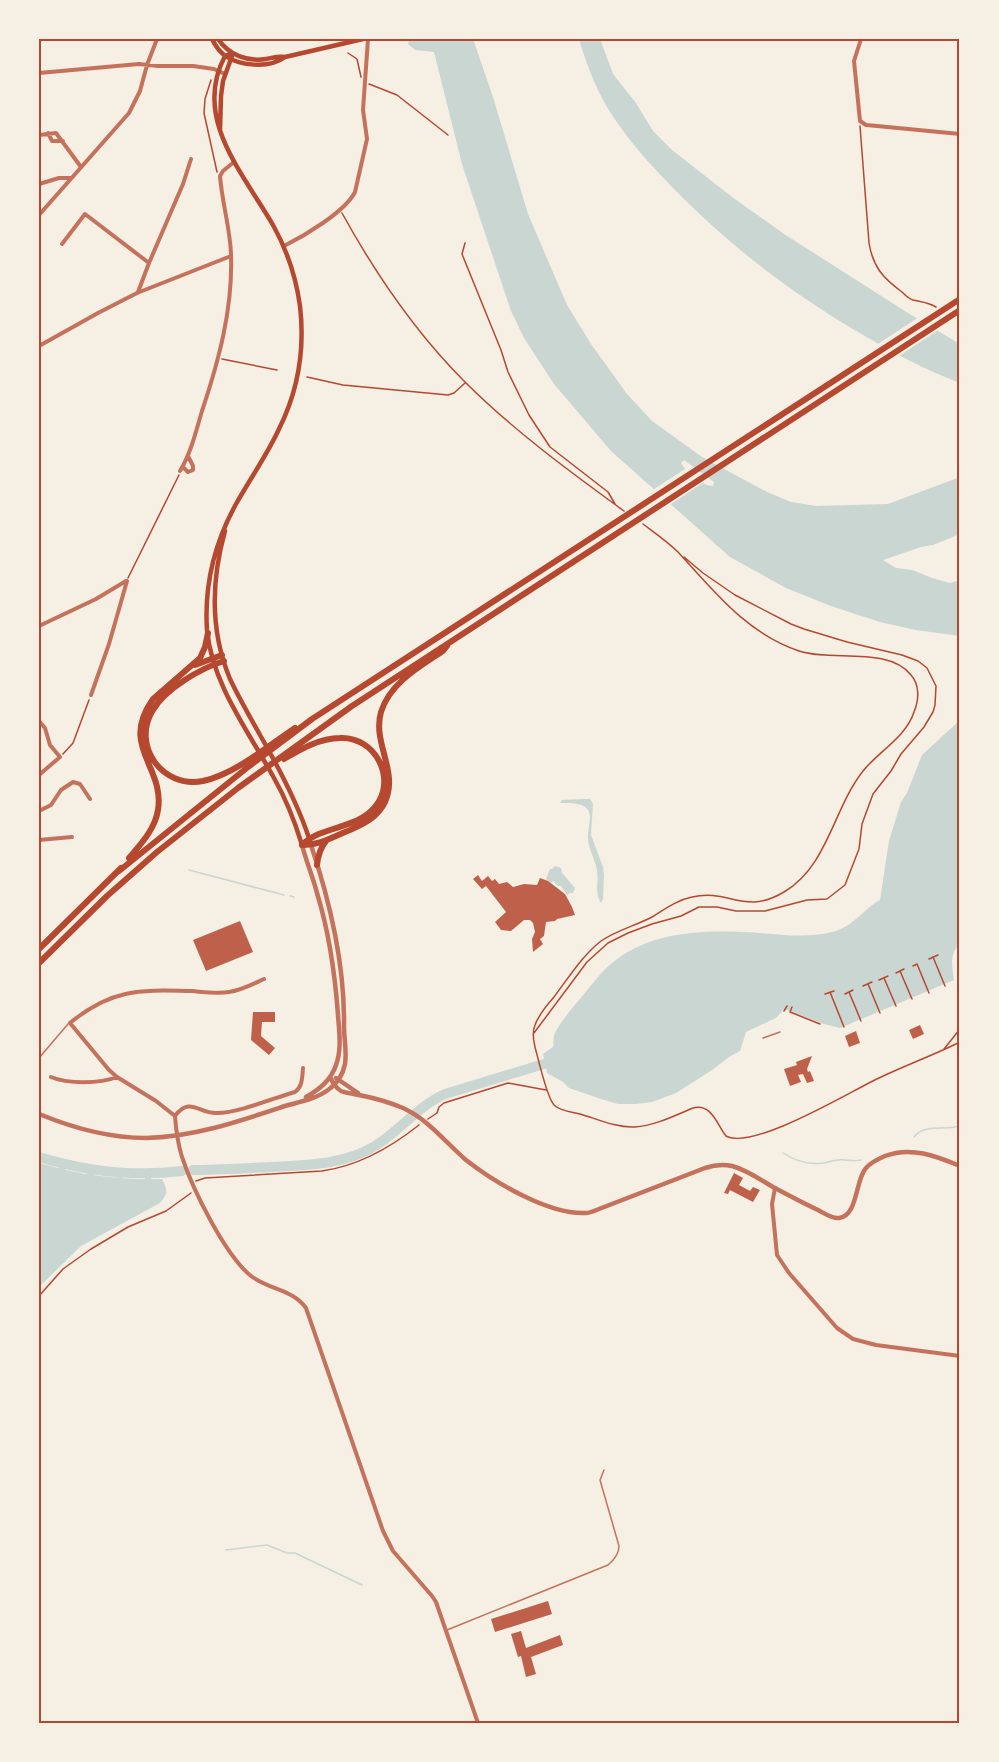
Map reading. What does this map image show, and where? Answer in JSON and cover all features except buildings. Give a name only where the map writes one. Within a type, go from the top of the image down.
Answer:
[{"type":"highway","points":[[118,871],[248,767],[312,720],[623,515],[960,299]]},
{"type":"highway","points":[[39,963],[157,852],[238,788],[352,706],[960,310]]},
{"type":"highway","points":[[39,949],[118,871],[147,836],[158,811],[158,789],[141,744],[140,730],[145,713],[153,699],[193,666],[203,654],[208,633]]},
{"type":"highway","points":[[302,845],[311,846],[367,822],[382,806],[390,784],[379,731],[384,704],[399,683],[443,651],[453,640]]},
{"type":"highway","points":[[193,666],[223,658]]},
{"type":"highway","points":[[214,661],[160,700],[150,715],[146,730],[147,745],[153,761],[172,777],[190,782],[211,779],[234,768],[295,728],[312,720]]},
{"type":"highway","points":[[238,788],[299,750],[321,742],[346,738],[361,742],[368,747],[378,758],[384,776],[383,793],[375,807],[357,821],[309,838],[302,845]]},
{"type":"highway","points":[[317,865],[322,845],[328,839]]},
{"type":"main road","points":[[212,39],[225,56],[242,63],[257,64],[363,39]]},
{"type":"main road","points":[[218,39],[232,53],[249,60],[285,57]]},
{"type":"main road","points":[[232,53],[225,56],[216,81],[214,100],[216,121],[234,162],[273,226],[291,262],[301,315],[301,352],[298,373],[287,411],[219,537],[209,576],[208,633],[214,661],[233,704],[275,780],[302,845]]},
{"type":"main road","points":[[220,130],[222,119],[220,96],[232,53]]},
{"type":"main road","points":[[228,520],[215,574],[216,618],[223,658],[240,699],[294,799],[309,838]]},
{"type":"street","points":[[39,215],[129,113],[140,91],[157,39]]},
{"type":"street","points":[[284,246],[306,234],[340,209],[351,200],[355,192],[367,142],[363,110],[368,39]]},
{"type":"street","points":[[861,39],[854,61],[860,121],[866,125],[960,134]]},
{"type":"street","points":[[39,73],[147,65],[194,66],[225,74]]},
{"type":"street","points":[[48,133],[52,141],[63,141]]},
{"type":"street","points":[[39,135],[56,133],[81,167]]},
{"type":"street","points":[[138,293],[191,159]]},
{"type":"street","points":[[180,471],[188,455],[228,319],[231,256],[221,174],[234,162]]},
{"type":"street","points":[[39,184],[59,178],[71,178]]},
{"type":"street","points":[[62,244],[86,214],[149,263]]},
{"type":"street","points":[[39,346],[138,293],[231,256]]},
{"type":"street","points":[[183,466],[188,472],[193,470],[188,455]]},
{"type":"street","points":[[39,626],[127,581]]},
{"type":"street","points":[[91,695],[109,644],[127,581]]},
{"type":"street","points":[[39,721],[45,728],[50,745],[60,757],[39,775]]},
{"type":"street","points":[[39,811],[51,805],[61,790],[73,782],[80,784],[90,799]]},
{"type":"street","points":[[39,840],[72,837]]},
{"type":"street","points":[[39,1114],[61,1123],[103,1134],[146,1138],[177,1136],[247,1119],[316,1096],[334,1085],[343,1073],[346,1058],[344,999],[334,929],[309,838]]},
{"type":"street","points":[[298,1102],[320,1089],[330,1077],[337,1063],[339,1049],[334,975],[322,910],[302,845]]},
{"type":"street","points":[[264,979],[228,992],[150,990],[130,992],[102,1001],[70,1023],[109,1070],[175,1116],[182,1157],[206,1210],[233,1257],[243,1269],[264,1284],[299,1299],[306,1308],[383,1531],[393,1551],[432,1596],[478,1723]]},
{"type":"street","points":[[175,1116],[187,1106],[210,1113],[228,1112],[295,1092],[300,1089],[303,1068]]},
{"type":"street","points":[[51,1077],[65,1082],[100,1081],[117,1077]]},
{"type":"street","points":[[330,1077],[339,1079],[362,1095]]},
{"type":"street","points":[[330,1077],[341,1091],[362,1095],[403,1109],[423,1120],[482,1172],[528,1198],[561,1209],[587,1213],[705,1168],[719,1165],[738,1168],[816,1209],[839,1218],[851,1210],[866,1168],[879,1159],[905,1151],[922,1153],[960,1166]]},
{"type":"street","points":[[774,1188],[772,1204],[777,1255],[789,1273],[837,1328],[853,1339],[876,1345],[960,1356]]},
{"type":"lane","points":[[39,1058],[70,1023]]},
{"type":"lane","points":[[763,1038],[780,1032]]},
{"type":"lane","points":[[446,1630],[608,1565],[613,1560],[619,1550],[619,1545],[600,1480],[604,1470]]},
{"type":"path","points":[[348,53],[357,59],[360,76],[364,81],[397,95],[448,135]]},
{"type":"path","points":[[205,99],[204,113],[216,172],[221,183]]},
{"type":"path","points":[[860,121],[871,257],[878,271],[912,300]]},
{"type":"path","points":[[340,209],[388,288],[431,343],[466,382],[534,442],[616,505]]},
{"type":"path","points":[[465,243],[462,254],[467,268],[508,372],[529,415],[550,447],[608,492],[623,515]]},
{"type":"path","points":[[218,359],[277,370]]},
{"type":"path","points":[[307,377],[349,386],[448,395],[454,393],[466,382]]},
{"type":"path","points":[[127,581],[180,471]]},
{"type":"path","points":[[533,1033],[587,962],[619,937],[681,916],[699,907],[765,911],[807,900],[826,899],[845,885],[859,849],[862,824],[873,794],[901,754],[924,727],[935,705],[936,686],[927,668],[918,661],[791,624],[735,595],[703,573],[643,524]]},
{"type":"path","points":[[677,551],[727,605],[767,637],[814,655],[873,656],[889,660],[912,675],[917,687],[918,698],[911,719],[902,732],[862,772],[845,800],[816,860],[798,882],[776,897],[757,903],[743,903],[707,895],[691,897],[674,903],[650,918],[612,934],[582,959],[540,1015],[534,1027],[535,1047],[550,1100],[557,1108],[629,1127],[644,1126],[693,1108],[702,1107],[711,1112],[726,1136],[734,1139],[777,1129],[876,1079],[960,1042]]},
{"type":"path","points":[[60,757],[73,743],[91,695]]},
{"type":"path","points":[[929,959],[938,955]]},
{"type":"path","points":[[933,957],[945,986]]},
{"type":"path","points":[[913,966],[922,962]]},
{"type":"path","points":[[917,964],[929,993]]},
{"type":"path","points":[[896,973],[904,969]]},
{"type":"path","points":[[900,971],[912,999]]},
{"type":"path","points":[[879,980],[888,976]]},
{"type":"path","points":[[884,978],[896,1006]]},
{"type":"path","points":[[863,986],[872,982]]},
{"type":"path","points":[[868,984],[880,1013]]},
{"type":"path","points":[[845,993],[854,990]]},
{"type":"path","points":[[825,994],[834,991]]},
{"type":"path","points":[[830,992],[844,1027]]},
{"type":"path","points":[[849,992],[861,1021]]},
{"type":"path","points":[[784,1011],[787,1006]]},
{"type":"path","points":[[792,1007],[790,1012],[820,1024]]},
{"type":"path","points":[[944,1050],[960,1029]]},
{"type":"path","points":[[432,1115],[437,1113],[444,1102],[508,1083],[547,1090]]},
{"type":"path","points":[[39,1296],[63,1269],[128,1227],[165,1211],[192,1193],[195,1182],[205,1178],[339,1169],[368,1158],[423,1120]]},
{"type":"shaded area","points":[[473,39],[528,214],[567,305],[591,344],[627,394],[652,421],[702,457],[767,492],[791,502],[816,506],[888,504],[960,477],[960,534],[883,560],[896,568],[912,570],[950,583],[960,580],[960,636],[880,622],[786,588],[730,557],[611,451],[554,384],[524,338],[511,311],[462,164],[434,52],[415,50],[408,44],[409,41]],"holes":[[[684,460],[714,482],[713,486],[700,481],[681,463]]]},
{"type":"shaded area","points":[[579,39],[600,39],[613,74],[636,103],[653,131],[672,150],[784,234],[960,344],[960,383],[908,360],[835,318],[768,272],[705,219],[639,151],[608,109],[589,70]]},
{"type":"shaded area","points":[[960,720],[960,944],[953,956],[954,980],[840,1028],[784,1009],[776,1018],[746,1032],[740,1051],[676,1093],[652,1102],[618,1104],[569,1088],[547,1073],[543,1054],[553,1047],[554,1035],[561,1023],[603,971],[632,950],[667,937],[704,932],[796,936],[823,934],[840,930],[880,900],[889,841],[901,802],[907,793],[922,755]]},
{"type":"shaded area","points":[[590,799],[593,804],[591,835],[604,875],[601,903],[597,892],[596,867],[588,840],[589,812],[587,808],[579,804],[560,803],[562,800]]},
{"type":"shaded area","points":[[555,866],[561,868],[562,873],[575,888],[573,893],[567,895],[561,886],[546,879],[550,869]]},
{"type":"shaded area","points":[[39,1163],[100,1176],[162,1179],[166,1194],[160,1203],[81,1246],[39,1287]]},
{"type":"pier","points":[[919,317],[940,329],[896,358],[875,346]]},
{"type":"pier","points":[[688,467],[706,481],[668,506],[651,491]]},
{"type":"waterway","points":[[189,870],[284,895]]},
{"type":"waterway","points":[[290,896],[294,897]]},
{"type":"waterway","points":[[193,1170],[312,1164],[351,1157],[384,1140],[426,1105],[445,1094],[557,1060]]},
{"type":"waterway","points":[[914,1137],[923,1130],[960,1126]]},
{"type":"waterway","points":[[783,1153],[808,1163],[861,1160]]},
{"type":"waterway","points":[[39,1157],[110,1172],[182,1171]]},
{"type":"waterway","points":[[62,1170],[63,1164]]},
{"type":"waterway","points":[[90,1175],[92,1170]]},
{"type":"waterway","points":[[119,1178],[120,1173]]},
{"type":"waterway","points":[[148,1174],[148,1179]]},
{"type":"waterway","points":[[226,1550],[267,1545],[287,1553],[295,1553],[362,1585]]}]
